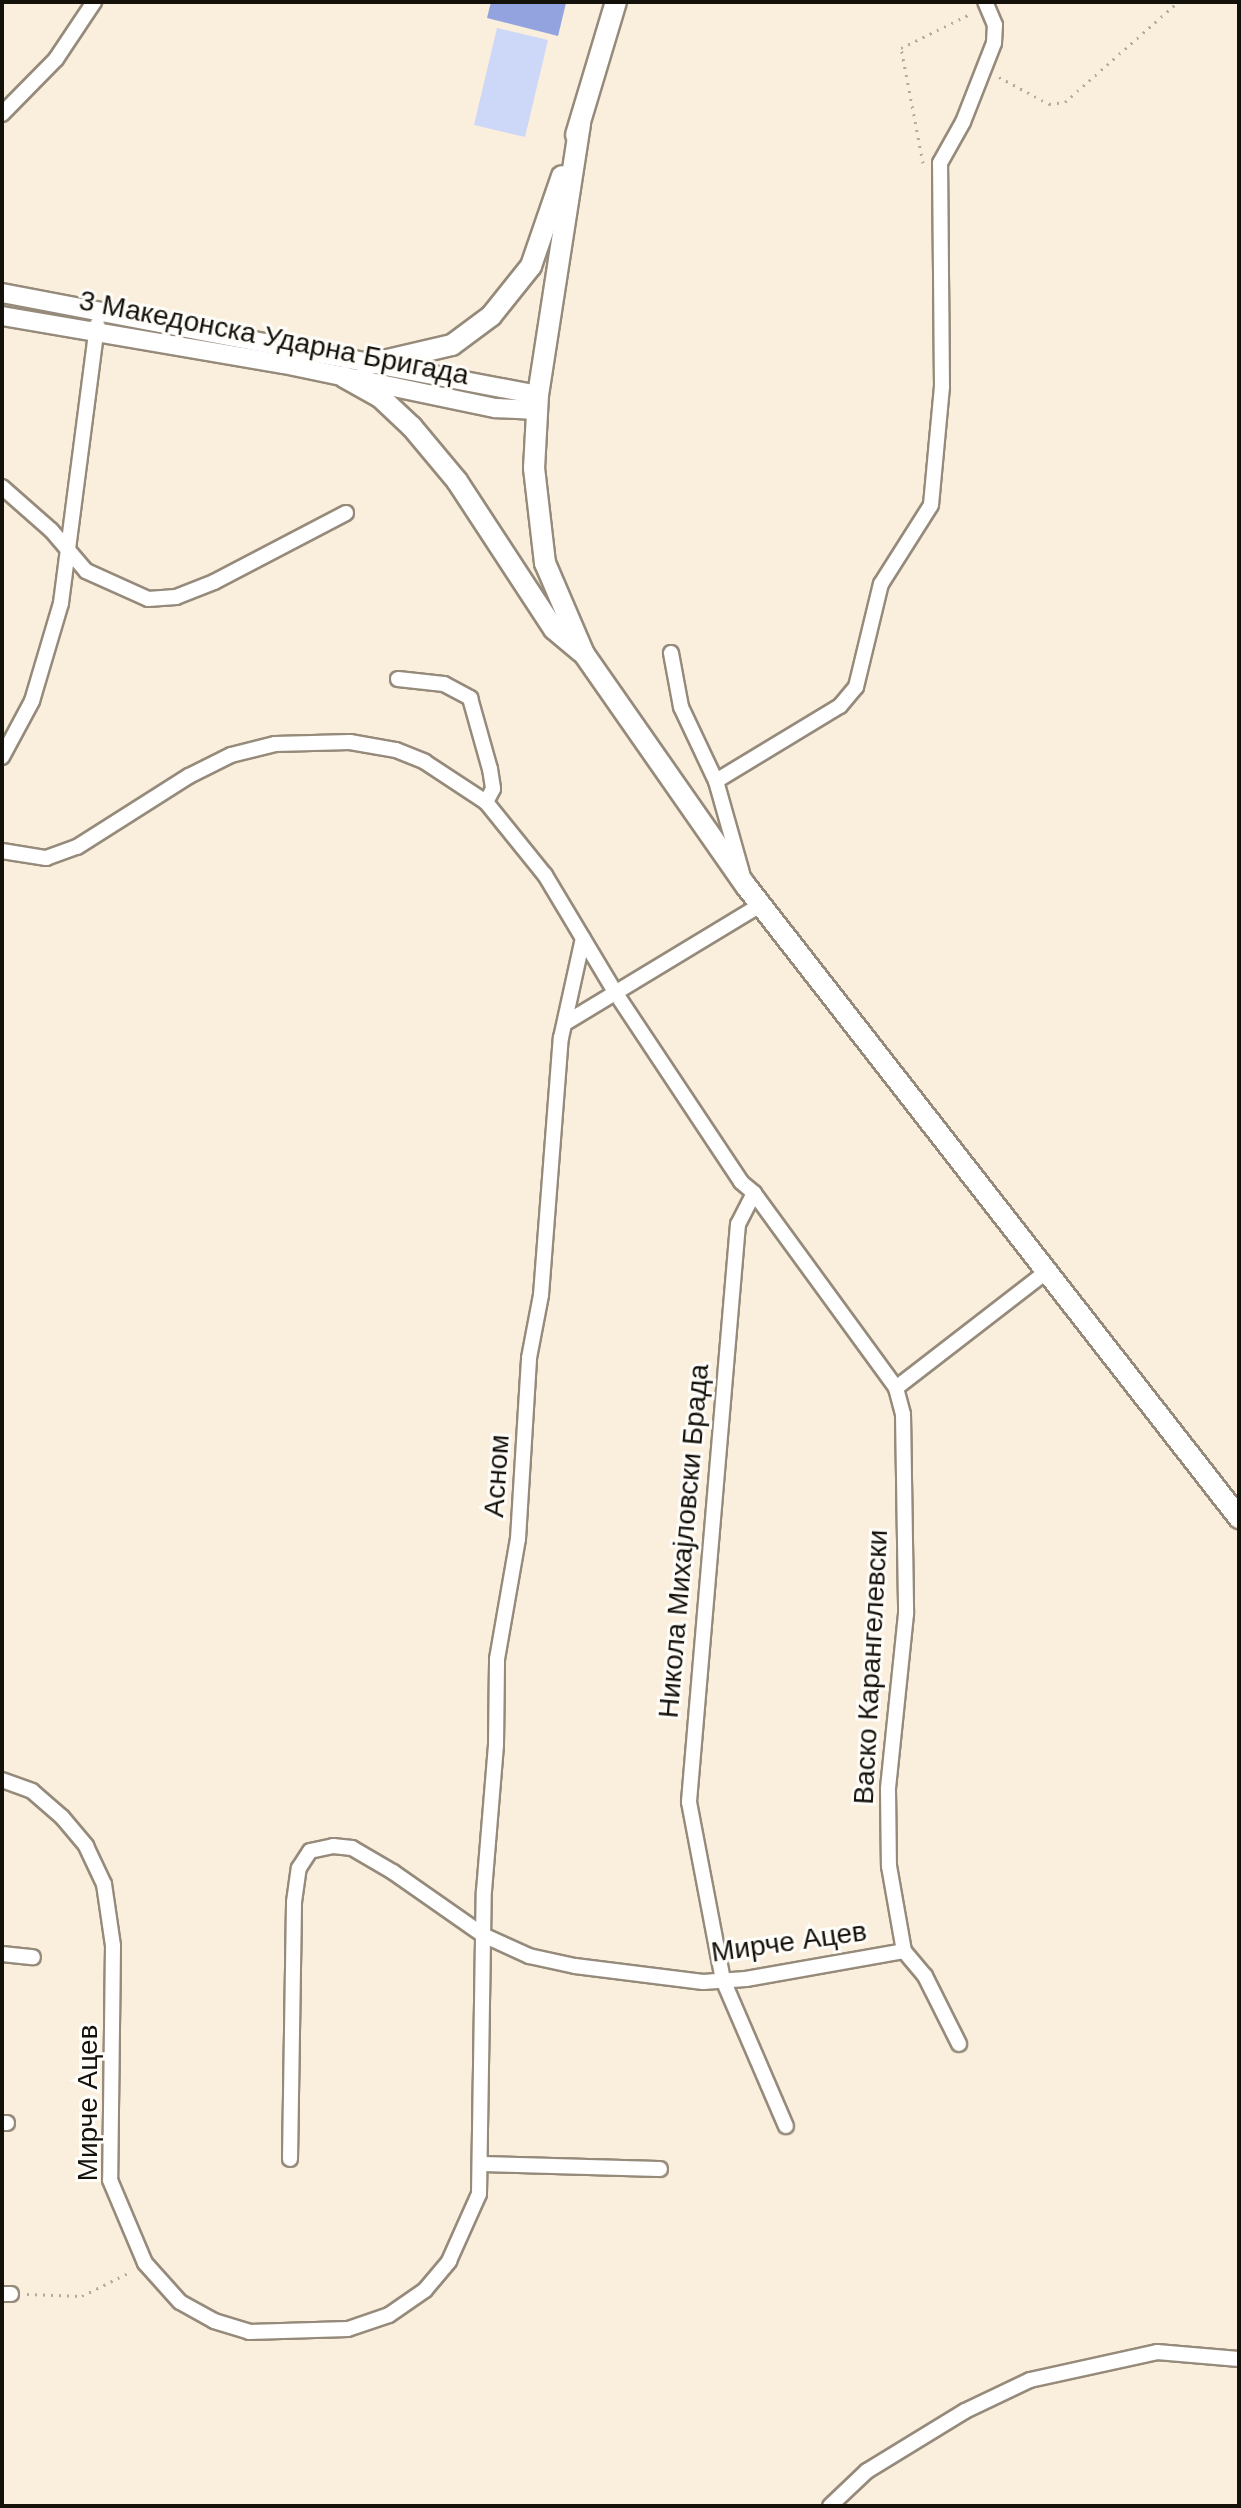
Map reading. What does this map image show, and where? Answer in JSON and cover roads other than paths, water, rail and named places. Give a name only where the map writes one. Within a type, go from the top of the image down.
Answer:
[{"type":"main road","points":[[366,365],[452,345],[475,331],[512,293],[531,266],[580,124],[614,11]]},
{"type":"main road","points":[[580,124],[538,403],[535,484],[545,563],[584,654],[760,905],[1239,1518]]},
{"type":"main road","points":[[344,377],[380,397],[412,427],[457,481],[554,629],[584,654]]},
{"type":"street","points":[[2,114],[56,59],[94,2]]},
{"type":"street","points":[[716,781],[840,706],[856,687],[881,584],[931,505],[942,387],[940,163],[985,69],[995,25],[986,4]]},
{"type":"street","points":[[2,293],[324,352],[366,365],[538,403]]},
{"type":"street","points":[[2,757],[32,701],[61,603],[98,311]]},
{"type":"street","name":"3 Македонска Ударна Бригада","points":[[2,316],[344,377],[481,406],[538,403]]},
{"type":"street","points":[[2,487],[51,530],[69,555],[107,583],[148,599],[176,597],[346,513]]},
{"type":"street","points":[[671,653],[681,707],[716,781],[746,886]]},
{"type":"street","points":[[398,679],[444,684],[470,698],[490,769],[493,789],[486,802]]},
{"type":"street","points":[[2,851],[46,858],[77,847],[189,776],[231,755],[275,744],[350,742],[396,750],[459,781],[486,802],[545,875],[615,992],[741,1182],[754,1193]]},
{"type":"street","points":[[567,1022],[760,905]]},
{"type":"street","name":"Асном","points":[[483,1935],[497,1659],[518,1539],[529,1358],[541,1295],[561,1038],[567,1022],[583,938]]},
{"type":"street","name":"Васко Карангелевски","points":[[754,1193],[896,1388],[907,1449],[906,1614],[888,1789],[889,1866],[904,1951]]},
{"type":"street","name":"Никола Михајловски Брада","points":[[754,1193],[738,1224],[689,1802],[723,1980],[786,2126]]},
{"type":"street","points":[[896,1388],[1046,1272]]},
{"type":"street","name":"Мирче Ацев","points":[[2,1780],[32,1791],[62,1817],[86,1846],[104,1884],[113,1946],[110,2180],[145,2263],[180,2302],[214,2321],[249,2332],[348,2329],[389,2315],[425,2290],[449,2261],[479,2194],[483,1935]]},
{"type":"street","name":"Мирче Ацев","points":[[290,2159],[294,1902],[299,1868],[310,1851],[352,1848],[483,1935],[529,1956],[628,1976],[723,1980],[904,1951],[925,1976],[959,2044]]},
{"type":"street","points":[[2,1954],[33,1957]]},
{"type":"street","points":[[481,2164],[660,2169]]},
{"type":"street","points":[[830,2506],[867,2471],[965,2411],[1030,2380],[1157,2352],[1239,2359]]},
{"type":"water","points":[[491,2],[566,3],[558,36],[487,18]]}]
